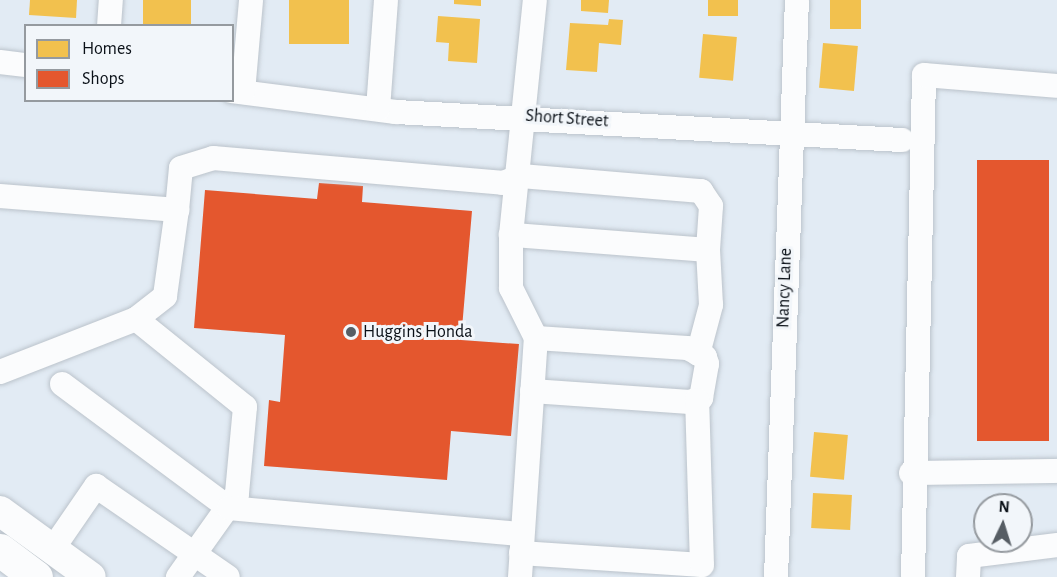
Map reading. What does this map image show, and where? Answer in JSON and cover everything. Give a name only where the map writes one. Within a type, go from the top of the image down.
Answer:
[{"type":"highway","points":[[0,550],[44,563]]},
{"type":"main road","points":[[0,511],[44,563],[91,577]]},
{"type":"street","points":[[109,24],[111,0]]},
{"type":"street","points":[[238,92],[251,0]]},
{"type":"street","points":[[378,109],[386,0]]},
{"type":"street","points":[[520,577],[536,338],[511,288],[511,235],[521,176],[535,0]]},
{"type":"street","name":"Nancy Lane","points":[[776,577],[790,136],[797,0]]},
{"type":"street","points":[[0,62],[24,65]]},
{"type":"street","points":[[913,577],[911,473],[924,75],[1057,86]]},
{"type":"street","name":"Short Street","points":[[238,92],[378,109],[525,116],[790,136],[902,140]]},
{"type":"street","points":[[0,372],[136,319],[165,296],[181,168],[213,159],[503,183],[521,176],[700,191],[711,206],[708,250],[711,305],[698,354]]},
{"type":"street","points":[[0,196],[177,210]]},
{"type":"street","points":[[511,235],[708,250]]},
{"type":"street","points":[[136,319],[245,406],[237,494],[178,577]]},
{"type":"street","points":[[62,384],[229,508],[247,514],[702,566],[697,400],[707,364],[698,354],[536,338]]},
{"type":"street","points":[[532,391],[697,400]]},
{"type":"street","points":[[911,473],[1057,471]]},
{"type":"street","points":[[44,563],[96,486],[228,577]]},
{"type":"street","points":[[968,577],[969,556],[1057,545]]},
{"type":"building: Homes","points":[[30,0],[77,0],[76,18],[29,15]]},
{"type":"building: Homes","points":[[143,0],[191,0],[191,24],[143,24]]},
{"type":"building: Homes","points":[[289,0],[349,0],[349,44],[289,44]]},
{"type":"building: Homes","points":[[454,0],[481,0],[481,6],[454,4]]},
{"type":"building: Homes","points":[[581,0],[609,0],[608,13],[581,11]]},
{"type":"building: Homes","points":[[708,0],[738,0],[738,16],[708,16]]},
{"type":"building: Homes","points":[[830,0],[861,0],[861,29],[830,29]]},
{"type":"building: Homes","points":[[438,16],[480,19],[477,63],[448,61],[449,43],[436,42]]},
{"type":"building: Homes","points":[[609,19],[623,20],[621,45],[599,43],[597,72],[566,70],[570,23],[608,25]]},
{"type":"building: Homes","points":[[703,34],[737,37],[733,81],[699,78]]},
{"type":"building: Homes","points":[[823,43],[858,46],[854,91],[819,88]]},
{"type":"building: Homes","points":[[814,432],[848,435],[844,480],[810,477]]},
{"type":"building: Homes","points":[[813,493],[852,495],[850,530],[811,528]]},
{"type":"building: Shops","points":[[977,160],[1049,160],[1049,441],[977,441]]},
{"type":"building: Shops","name":"Huggins Honda","points":[[319,183],[363,186],[362,202],[472,211],[461,340],[519,344],[511,436],[451,431],[447,480],[264,466],[269,400],[280,402],[285,335],[194,328],[205,190],[317,199]]},
{"type":"place","name":"Huggins Honda","points":[[351,332]]}]
